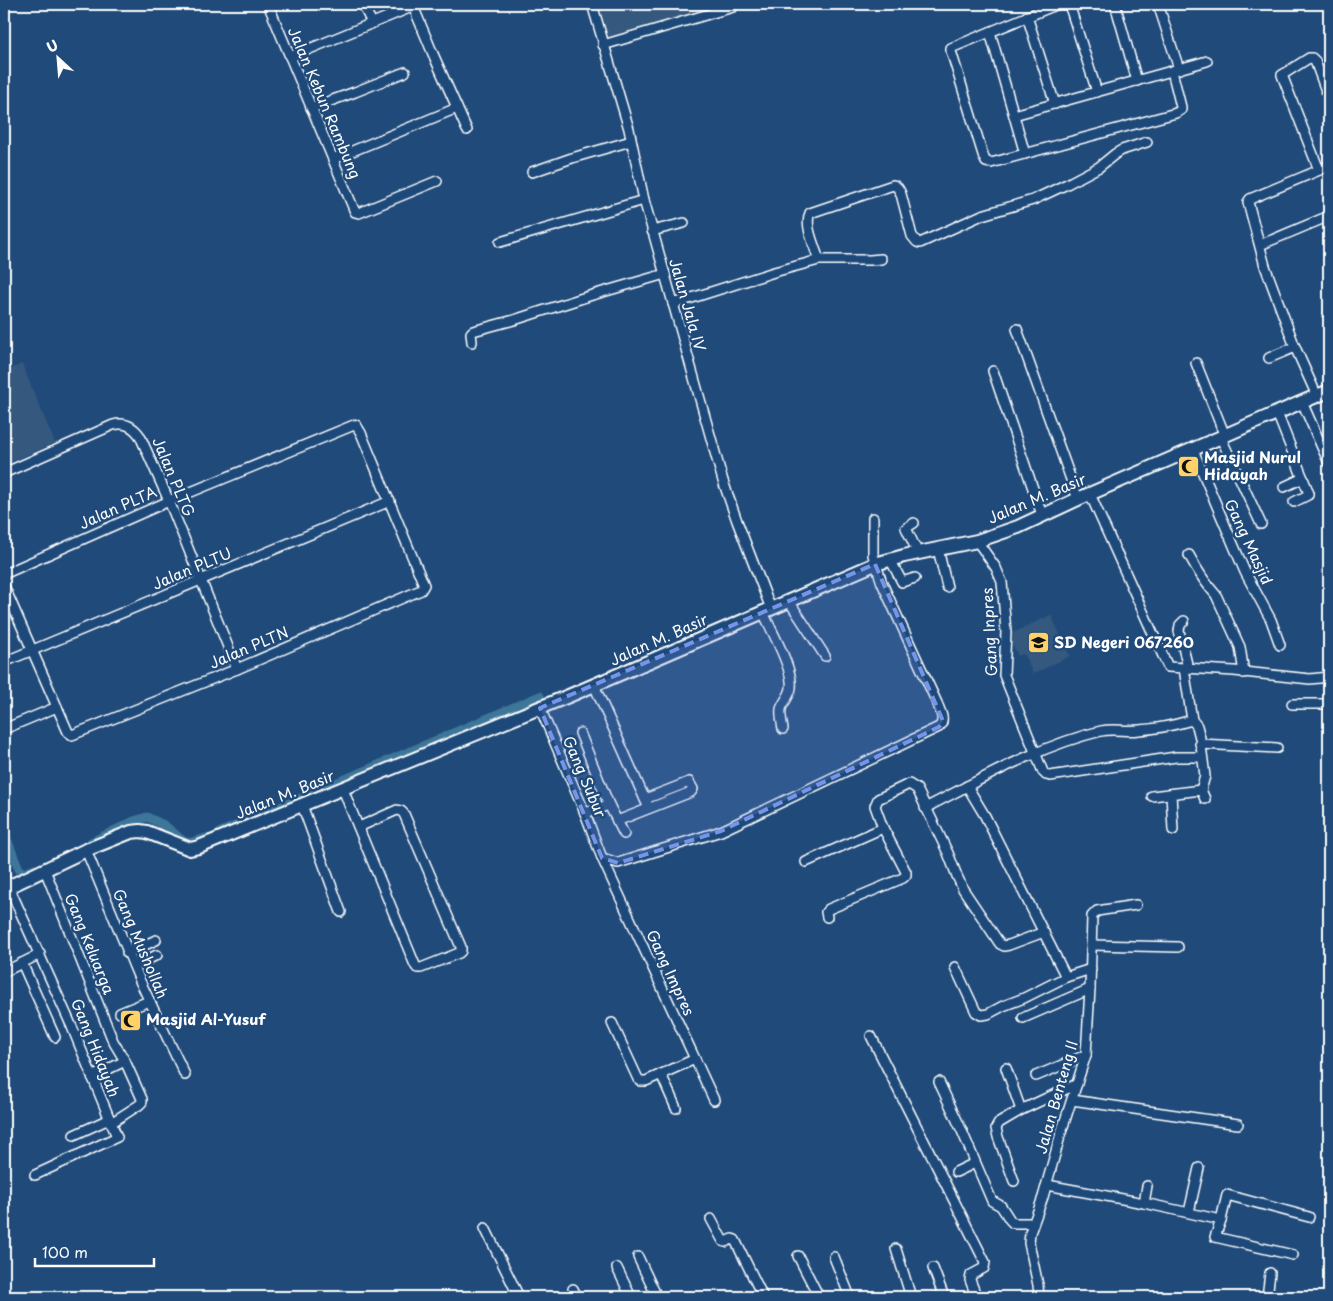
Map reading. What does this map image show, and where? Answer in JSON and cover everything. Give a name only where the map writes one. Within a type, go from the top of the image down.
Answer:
[{"type":"main road","name":"Jalan M. Basir","points":[[6,884],[45,870],[86,850],[131,832],[140,831],[152,834],[185,848],[194,849],[540,708],[875,564],[890,559],[977,541],[1018,527],[1277,412],[1323,394]]},
{"type":"street","name":"Jalan Kebun Rambung","points":[[268,4],[354,210],[359,213],[437,181]]},
{"type":"street","name":"Jalan Jala IV","points":[[592,4],[629,129],[652,231],[723,481],[779,646],[789,670],[791,690],[781,709],[783,729]]},
{"type":"street","points":[[1058,4],[951,48],[986,162],[991,163],[1026,154],[1176,113],[1181,110],[1175,70],[1158,4]]},
{"type":"street","points":[[1069,4],[1097,92]]},
{"type":"street","points":[[1115,4],[1137,81]]},
{"type":"street","points":[[290,57],[416,5],[432,54],[467,130]]},
{"type":"street","points":[[364,6],[372,23]]},
{"type":"street","points":[[603,45],[733,7]]},
{"type":"street","points":[[1027,16],[1055,104]]},
{"type":"street","points":[[990,32],[1026,154]]},
{"type":"street","points":[[1319,170],[1282,75],[1312,58],[1315,61],[1329,98]]},
{"type":"street","points":[[1014,115],[1207,61]]},
{"type":"street","points":[[311,108],[404,72]]},
{"type":"street","points":[[333,159],[457,108]]},
{"type":"street","points":[[532,172],[631,141]]},
{"type":"street","points":[[819,260],[808,225],[810,214],[895,186],[900,190],[912,236],[920,243],[982,215],[1033,200],[1099,167],[1122,150],[1147,142]]},
{"type":"street","points":[[1323,394],[1295,348],[1265,266],[1248,202],[1250,199],[1329,166]]},
{"type":"street","points":[[500,242],[644,200]]},
{"type":"street","points":[[1260,245],[1329,216]]},
{"type":"street","points":[[652,231],[684,223]]},
{"type":"street","points":[[673,304],[819,260],[881,259]]},
{"type":"street","points":[[472,342],[471,333],[473,331],[665,274]]},
{"type":"street","points":[[1017,330],[1078,499]]},
{"type":"street","points":[[1269,358],[1295,348]]},
{"type":"street","points":[[1196,363],[1223,437],[1261,524]]},
{"type":"street","points":[[993,371],[1042,515]]},
{"type":"street","points":[[1302,402],[1329,463]]},
{"type":"street","points":[[1277,412],[1308,491],[1308,495],[1294,502]]},
{"type":"street","name":"Jalan PLTG","points":[[4,473],[113,424],[124,424],[133,428],[140,436],[169,501],[237,669]]},
{"type":"street","name":"Jalan PLTA","points":[[4,574],[169,501],[350,426],[356,426]]},
{"type":"street","name":"Jalan PLTN","points":[[4,586],[31,651],[70,734],[237,669],[421,590],[424,587],[424,583],[361,433],[356,426]]},
{"type":"street","name":"Gang Masjid","points":[[1193,450],[1245,572],[1271,620],[1280,645]]},
{"type":"street","points":[[1284,487],[1303,478]]},
{"type":"street","points":[[1090,494],[1166,665],[1171,667],[1310,679],[1329,677]]},
{"type":"street","name":"Jalan PLTU","points":[[4,662],[390,501]]},
{"type":"street","points":[[602,858],[618,863],[721,831],[942,724],[943,720],[936,703],[875,564],[872,555],[873,518]]},
{"type":"street","points":[[914,523],[906,528],[918,553]]},
{"type":"street","name":"Gang Inpres","points":[[977,541],[996,568],[1002,582],[1006,632],[1004,675],[1043,772],[1046,775],[1050,776],[1176,757],[1202,757]]},
{"type":"street","points":[[938,550],[947,587]]},
{"type":"street","points":[[1189,555],[1201,577],[1216,595],[1240,646],[1244,673]]},
{"type":"street","points":[[890,559],[902,582],[915,578]]},
{"type":"street","points":[[789,601],[825,656]]},
{"type":"street","points":[[1184,621],[1180,625],[1179,631],[1186,668],[1192,720],[1197,726],[1204,764],[1205,776],[1201,790],[1206,799]]},
{"type":"street","points":[[594,685],[649,809]]},
{"type":"street","points":[[1292,704],[1329,704]]},
{"type":"street","points":[[4,729],[57,707]]},
{"type":"street","name":"Gang Subur","points":[[540,708],[602,858]]},
{"type":"street","points":[[925,808],[1035,752],[1101,730],[1138,731],[1192,720]]},
{"type":"street","points":[[580,733],[624,834]]},
{"type":"street","points":[[1200,744],[1276,748]]},
{"type":"street","points":[[617,821],[693,791],[691,783],[685,783],[645,799]]},
{"type":"street","points":[[827,917],[826,912],[829,909],[903,878],[906,875],[875,808],[876,801],[909,784],[917,789],[963,889],[1000,944],[1004,946],[1009,945],[1044,932]]},
{"type":"street","points":[[967,786],[986,816],[1066,977]]},
{"type":"street","points":[[344,789],[359,827],[416,967],[421,968],[459,953],[461,947],[404,814],[397,810],[359,827]]},
{"type":"street","points":[[1152,796],[1201,790]]},
{"type":"street","points":[[1171,794],[1173,830]]},
{"type":"street","points":[[302,805],[341,912]]},
{"type":"street","points":[[585,813],[610,805]]},
{"type":"street","points":[[806,862],[883,828]]},
{"type":"street","name":"Gang Mushollah","points":[[86,850],[128,953],[185,1075]]},
{"type":"street","name":"Gang Impres","points":[[602,858],[714,1100]]},
{"type":"street","name":"Gang Keluarga","points":[[45,870],[113,1041],[125,1061],[142,1101],[139,1105],[110,1121]]},
{"type":"street","name":"Gang Hidayah","points":[[6,884],[40,954],[110,1121]]},
{"type":"street","name":"Jalan Benteng II","points":[[1039,1297],[1029,1243],[1033,1223],[1049,1185],[1086,1055],[1092,916],[1097,911],[1136,905]]},
{"type":"street","points":[[128,953],[156,940]]},
{"type":"street","points":[[1092,945],[1178,947]]},
{"type":"street","points":[[4,972],[40,954]]},
{"type":"street","points":[[134,966],[157,955]]},
{"type":"street","points":[[22,963],[55,1037]]},
{"type":"street","points":[[955,967],[976,1012],[981,1015],[988,1014],[1002,1006],[1024,998],[1066,977],[1091,969]]},
{"type":"street","points":[[1023,1018],[1090,989]]},
{"type":"street","points":[[120,1013],[149,1000]]},
{"type":"street","points":[[612,1023],[639,1080],[643,1082],[695,1058]]},
{"type":"street","points":[[871,1036],[985,1262],[984,1268],[971,1275],[970,1280],[974,1292],[966,1297]]},
{"type":"street","points":[[1036,1076],[1086,1055]]},
{"type":"street","points":[[92,1078],[125,1061]]},
{"type":"street","points":[[1006,1068],[1021,1110]]},
{"type":"street","points":[[662,1074],[676,1108]]},
{"type":"street","points":[[939,1082],[992,1201],[1001,1206],[1011,1222],[1033,1223]]},
{"type":"street","points":[[1014,1181],[998,1137],[996,1128],[999,1123],[1021,1110],[1077,1084]]},
{"type":"street","points":[[1072,1100],[1238,1124]]},
{"type":"street","points":[[35,1176],[116,1138],[110,1121],[74,1135]]},
{"type":"street","points":[[956,1172],[974,1163]]},
{"type":"street","points":[[1189,1212],[1199,1168]]},
{"type":"street","points":[[1049,1185],[1189,1212],[1220,1220]]},
{"type":"street","points":[[1144,1203],[1147,1186]]},
{"type":"street","points":[[1293,1254],[1214,1237],[1226,1195],[1309,1217]]},
{"type":"street","points":[[711,1219],[723,1242],[735,1240],[763,1297]]},
{"type":"street","points":[[485,1228],[519,1297]]},
{"type":"street","points":[[896,1249],[911,1297]]},
{"type":"street","points":[[798,1256],[819,1297]]},
{"type":"street","points":[[638,1257],[657,1297]]},
{"type":"street","points":[[834,1257],[850,1297]]},
{"type":"street","points":[[616,1268],[631,1297]]},
{"type":"street","points":[[933,1268],[944,1297]]},
{"type":"street","points":[[1267,1297],[1270,1273]]},
{"type":"highlighted area","points":[[875,564],[943,721],[939,727],[721,831],[618,863],[602,858],[540,708]]},
{"type":"shaded area","points":[[593,4],[727,4],[606,42]]},
{"type":"shaded area","points":[[22,364],[55,443],[4,465],[4,372]]},
{"type":"shaded area","name":"SD Negeri 067260","points":[[1051,615],[1070,656],[1033,674],[1024,654],[1018,656],[1008,635]]},
{"type":"waterway","points":[[221,832],[540,696]]},
{"type":"waterway","points":[[91,842],[134,821],[147,817],[164,825],[188,843],[206,838]]},
{"type":"waterway","points":[[4,832],[19,869],[25,873],[34,869]]},
{"type":"place","name":"Masjid Nurul Hidayah","points":[[1188,467]]},
{"type":"place","name":"SD Negeri 067260","points":[[1038,643]]},
{"type":"place","name":"Masjid Al-Yusuf","points":[[130,1020]]}]
